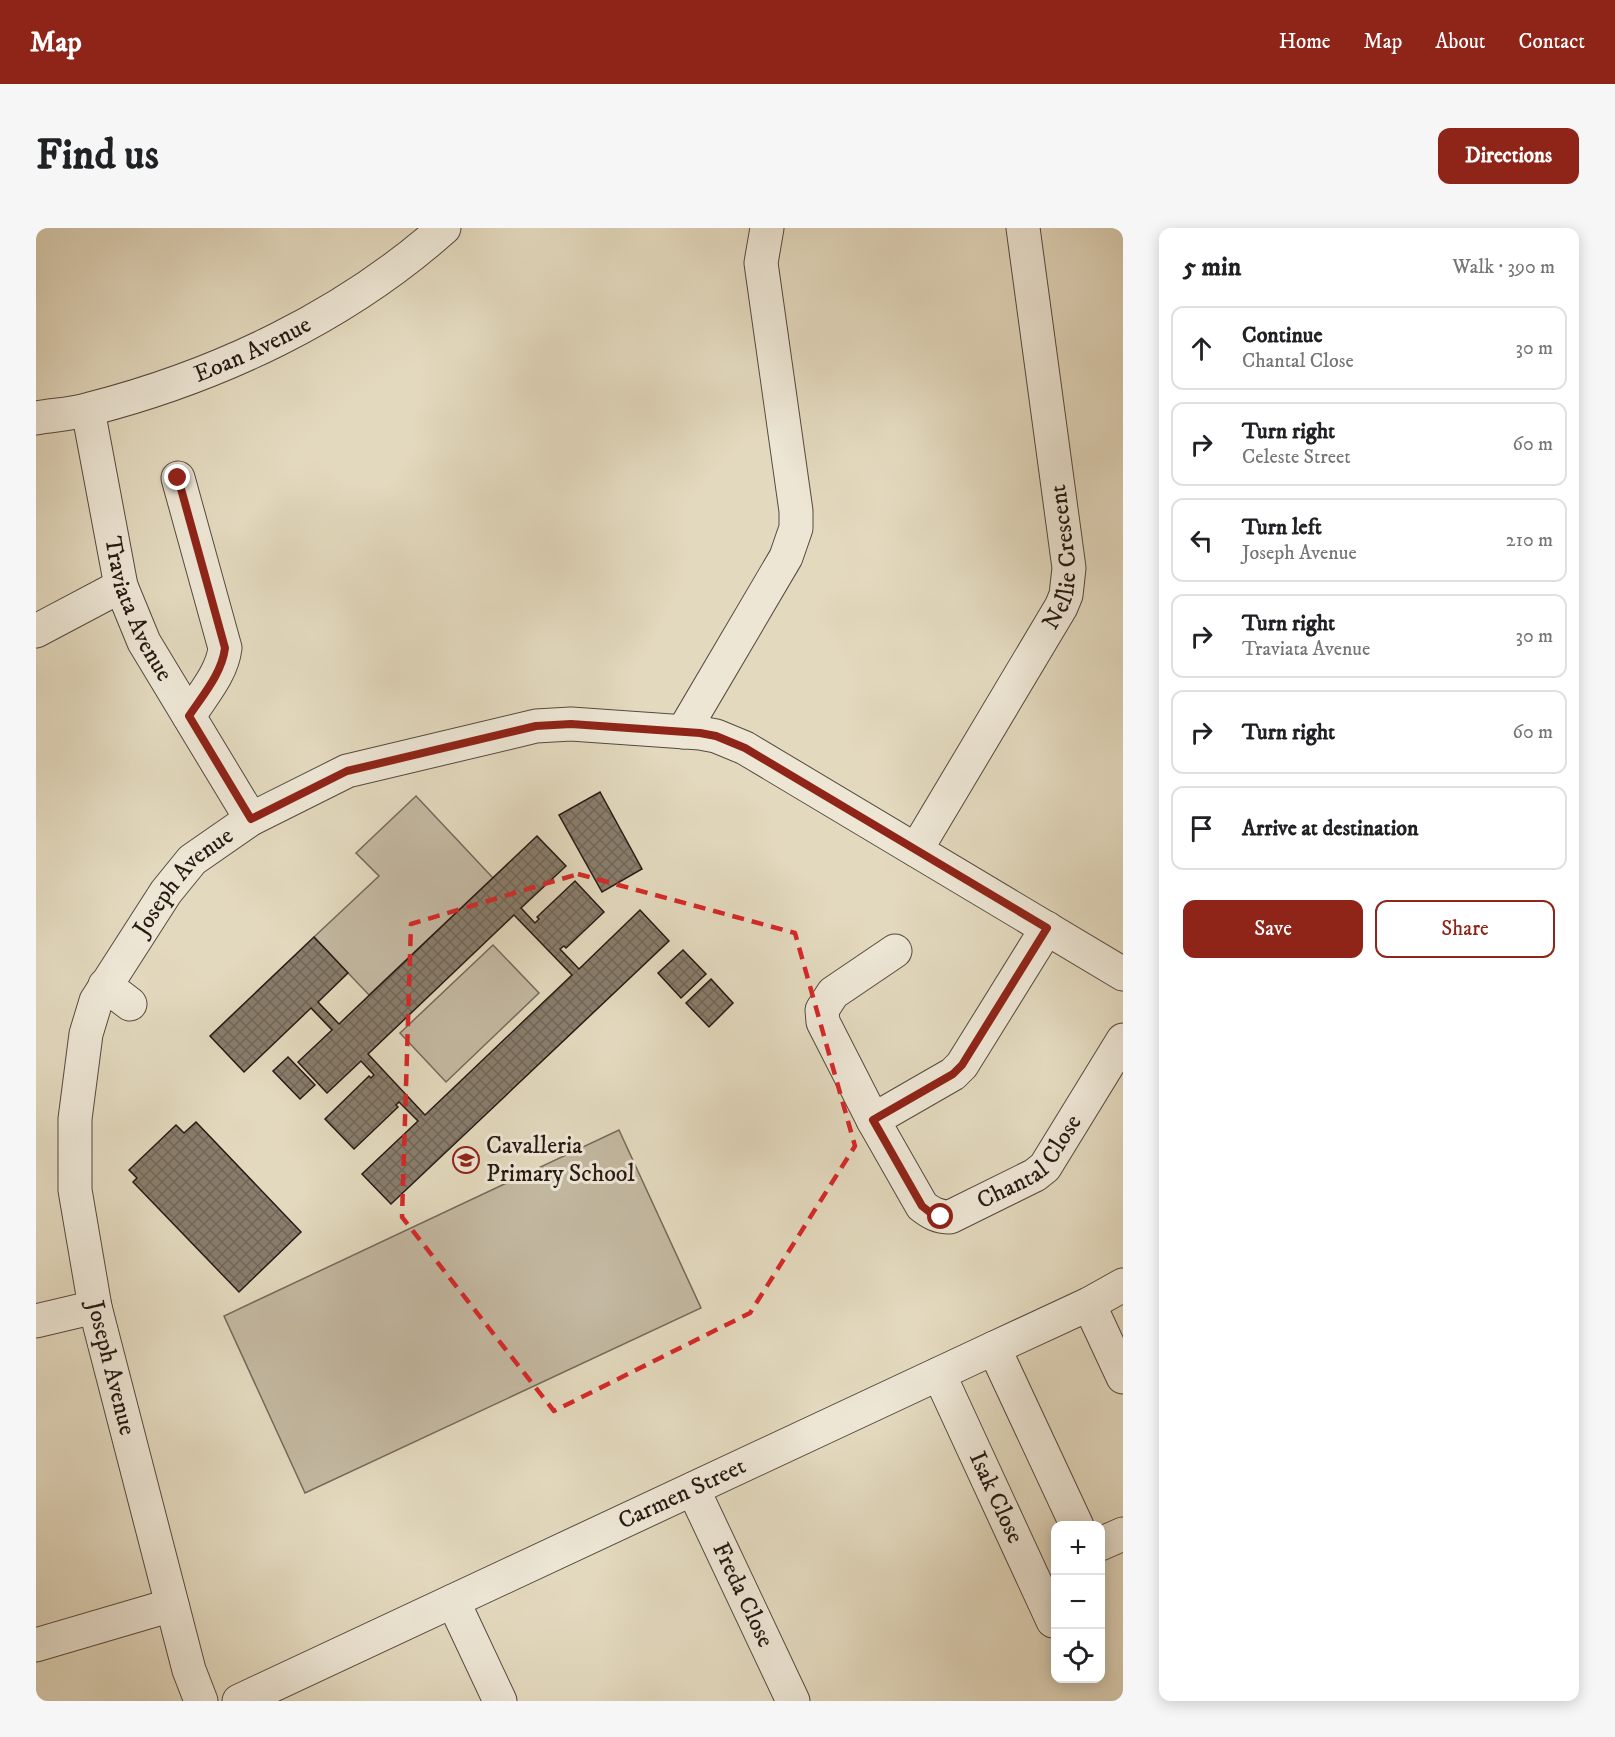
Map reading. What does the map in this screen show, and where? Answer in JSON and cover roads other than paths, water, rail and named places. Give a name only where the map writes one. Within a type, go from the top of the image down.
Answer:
[{"type":"street","name":"Eoan Avenue","points":[[36,418],[88,410],[183,381],[299,330],[385,275],[444,228]]},
{"type":"street","points":[[683,732],[786,556],[796,528],[796,510],[761,263],[767,228]]},
{"type":"street","name":"Nellie Crescent","points":[[916,850],[1066,596],[1067,556],[1023,228]]},
{"type":"street","name":"Traviata Avenue","points":[[88,410],[121,586],[144,642],[251,819]]},
{"type":"street","points":[[178,478],[225,648],[224,659],[218,671],[189,716]]},
{"type":"street","points":[[36,631],[121,586]]},
{"type":"street","name":"Joseph Avenue","points":[[201,1701],[189,1670],[95,1307],[75,1190],[75,1119],[86,1034],[96,1001],[117,994],[166,892],[192,860],[251,819],[347,771],[536,726],[571,724],[716,736],[745,748],[1123,974]]},
{"type":"street","points":[[873,1120],[953,1074],[962,1065],[1047,928]]},
{"type":"street","name":"Chantal Close","points":[[895,951],[833,993],[822,1010],[823,1022],[873,1120],[922,1206],[932,1214],[941,1217],[950,1216],[1035,1175],[1045,1167],[1123,1040]]},
{"type":"street","name":"Carmen Street","points":[[239,1701],[1089,1304],[1123,1285]]},
{"type":"street","points":[[1089,1304],[1123,1377]]},
{"type":"street","points":[[36,1322],[95,1307]]},
{"type":"street","points":[[994,1348],[1075,1521]]},
{"type":"street","name":"Isak Close","points":[[939,1374],[1051,1617]]},
{"type":"street","name":"Freda Close","points":[[693,1489],[793,1701]]},
{"type":"street","points":[[1105,1542],[1123,1534]]},
{"type":"street","points":[[453,1601],[500,1701]]},
{"type":"street","points":[[36,1645],[172,1605]]},
{"type":"place","name":"Cavalleria Primary School","points":[[466,1160]]}]
